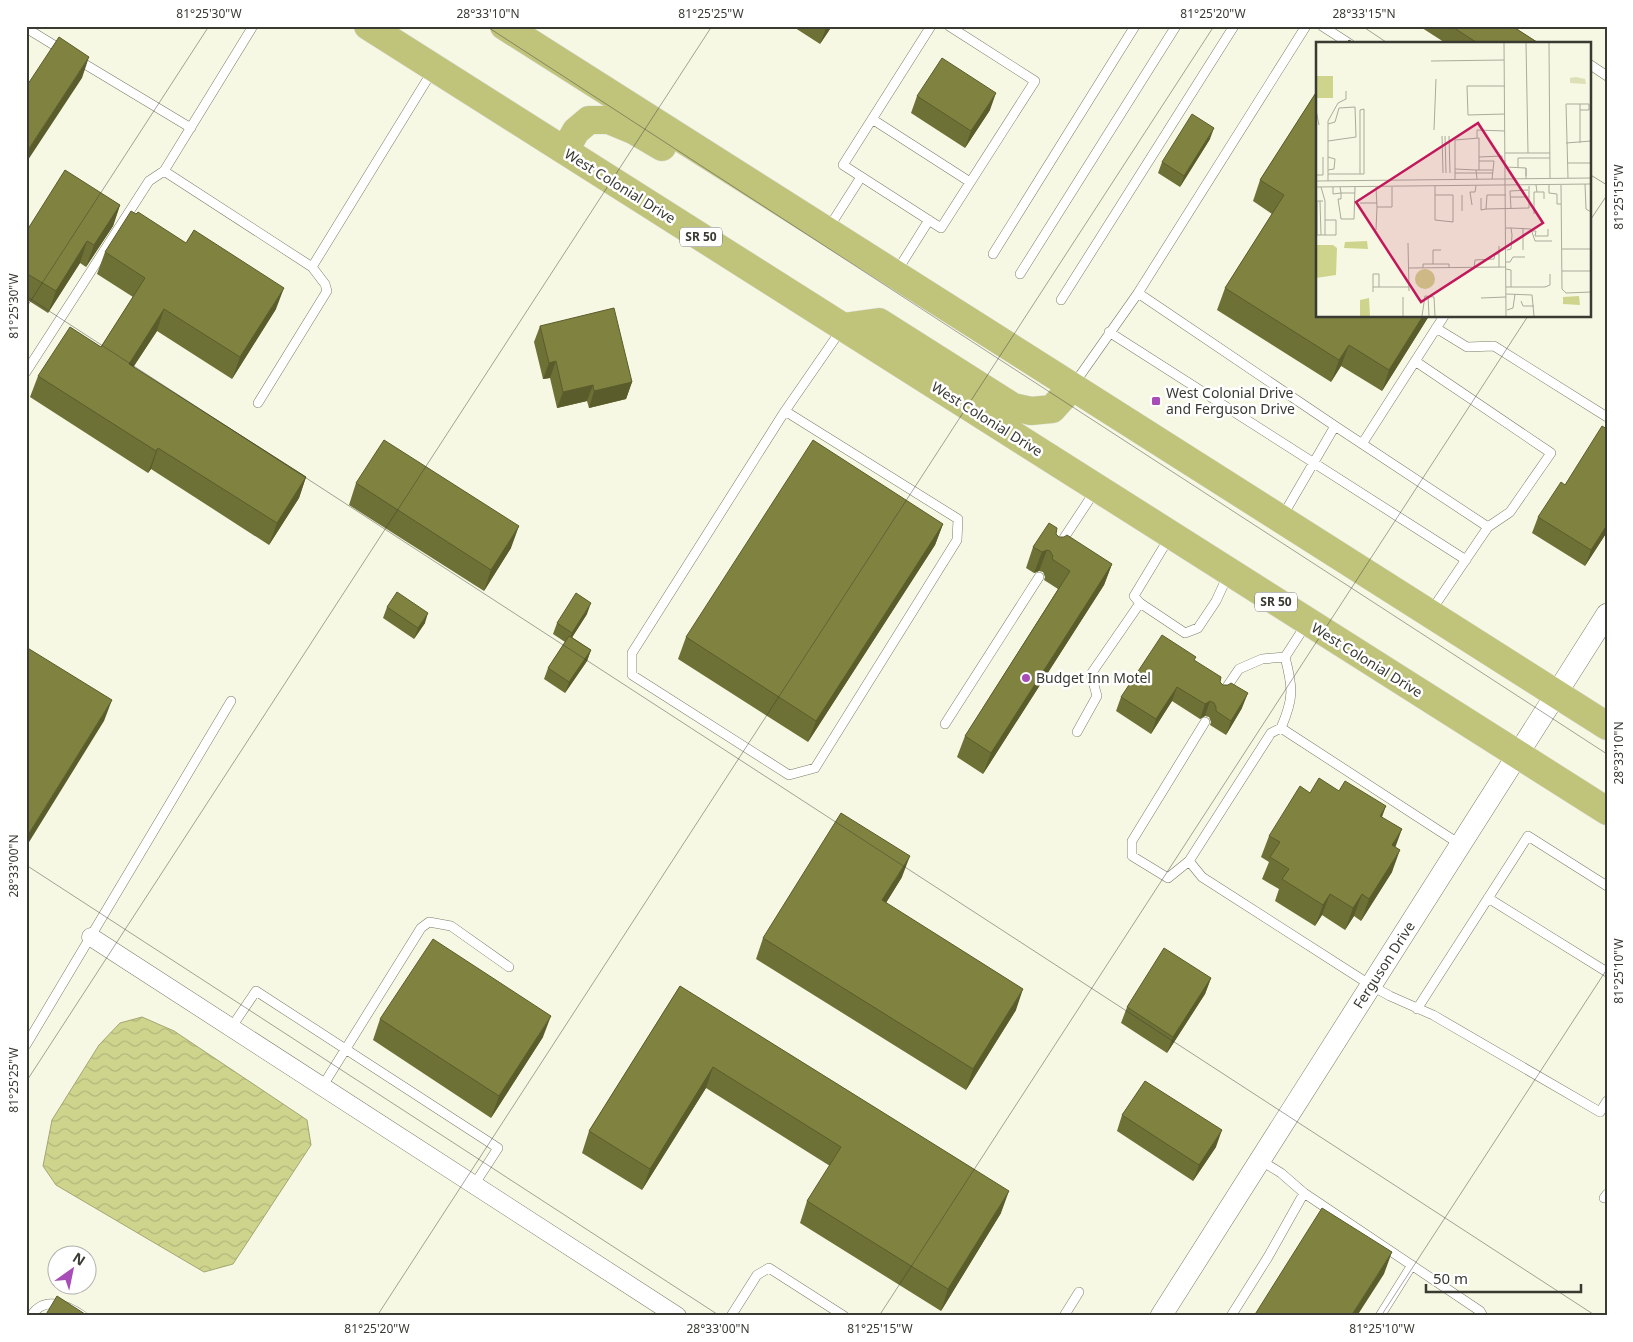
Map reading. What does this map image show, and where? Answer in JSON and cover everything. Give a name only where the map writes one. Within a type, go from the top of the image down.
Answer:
[{"type":"highway","name":"West Colonial Drive","points":[[368,26],[1607,811]]},
{"type":"highway","points":[[504,26],[1607,726]]},
{"type":"highway","points":[[565,150],[576,131],[589,120],[608,120],[633,130],[765,210],[796,211]]},
{"type":"highway","points":[[843,327],[879,322],[1013,407],[1031,411],[1052,409],[1072,387]]},
{"type":"street","name":"Ferguson Drive","points":[[1161,1316],[1607,614]]},
{"type":"street","points":[[91,937],[677,1316]]},
{"type":"lane","points":[[931,26],[843,166],[941,228],[1035,81],[949,26]]},
{"type":"lane","points":[[993,254],[1135,26]]},
{"type":"lane","points":[[1020,274],[1176,26]]},
{"type":"lane","points":[[1061,300],[1234,26]]},
{"type":"lane","points":[[1072,387],[1109,332],[1138,294],[1306,26]]},
{"type":"lane","points":[[1322,26],[1347,42]]},
{"type":"lane","points":[[26,372],[148,181],[164,171],[251,27]]},
{"type":"lane","points":[[26,28],[191,128]]},
{"type":"lane","points":[[1590,65],[1607,76]]},
{"type":"lane","points":[[312,267],[434,68]]},
{"type":"lane","points":[[872,119],[970,182]]},
{"type":"lane","points":[[164,171],[312,267],[325,284],[326,292],[258,403]]},
{"type":"lane","points":[[827,231],[861,177]]},
{"type":"lane","points":[[894,274],[929,220]]},
{"type":"lane","points":[[1138,294],[1488,527]]},
{"type":"lane","points":[[1362,444],[1443,318]]},
{"type":"lane","points":[[785,411],[958,519],[957,540],[815,768],[790,775],[632,675],[632,653],[785,411],[843,327]]},
{"type":"lane","points":[[1436,328],[1467,347],[1494,346],[1607,416]]},
{"type":"lane","points":[[1109,332],[1466,560]]},
{"type":"lane","points":[[1415,361],[1551,453],[1510,512],[1488,527],[1429,613]]},
{"type":"lane","points":[[1281,519],[1336,426]]},
{"type":"lane","points":[[1054,552],[1096,488]]},
{"type":"lane","points":[[1171,535],[1134,596],[1185,633],[1198,628],[1216,600],[1230,572]]},
{"type":"lane","points":[[945,724],[1039,577]]},
{"type":"lane","points":[[1077,732],[1097,696],[1091,674],[1140,602]]},
{"type":"lane","points":[[1204,722],[1132,841],[1132,856],[1168,878],[1189,861],[1271,733],[1281,728],[1287,714],[1292,692],[1285,657],[1308,622]]},
{"type":"lane","points":[[1222,694],[1239,669],[1262,660],[1285,657]]},
{"type":"lane","points":[[26,1045],[232,701]]},
{"type":"lane","points":[[1281,728],[1461,846]]},
{"type":"lane","points":[[1418,1009],[1528,836],[1607,886]]},
{"type":"lane","points":[[1189,861],[1202,877],[1372,986],[1432,1016],[1600,1112],[1607,1101]]},
{"type":"lane","points":[[1488,898],[1607,972]]},
{"type":"lane","points":[[322,1087],[422,928],[430,922],[451,926],[509,967]]},
{"type":"lane","points":[[231,1028],[256,991],[346,1049],[498,1148],[474,1185]]},
{"type":"lane","points":[[1260,1160],[1280,1173],[1304,1193],[1480,1311],[1483,1316]]},
{"type":"lane","points":[[1231,1316],[1268,1257],[1304,1193]]},
{"type":"lane","points":[[1380,1316],[1412,1265]]},
{"type":"lane","points":[[731,1316],[757,1275],[769,1268],[844,1316]]},
{"type":"lane","points":[[1064,1316],[1079,1292]]},
{"type":"lane","points":[[31,1316],[34,1310],[49,1303],[68,1306],[83,1316]]},
{"type":"water","points":[[142,1017],[174,1031],[307,1120],[311,1145],[233,1264],[204,1272],[56,1185],[43,1166],[52,1120],[99,1045],[120,1023]]},
{"type":"building","points":[[1451,26],[1512,26],[1537,42],[1476,42]]},
{"type":"building","points":[[59,37],[89,57],[26,153],[26,87]]},
{"type":"building","points":[[942,58],[996,93],[971,131],[917,96]]},
{"type":"building","points":[[1316,93],[1316,318],[1422,318],[1389,370],[1349,345],[1339,360],[1225,288],[1284,195],[1260,180]]},
{"type":"building","points":[[1192,114],[1214,128],[1184,176],[1162,162]]},
{"type":"building","points":[[65,170],[120,205],[94,245],[87,241],[56,291],[26,273],[26,232]]},
{"type":"building","points":[[131,211],[136,214],[138,212],[186,243],[194,230],[284,288],[240,357],[164,309],[129,364],[306,477],[277,523],[158,448],[156,451],[38,376],[70,327],[101,347],[145,278],[105,252]]},
{"type":"building","points":[[614,308],[632,382],[594,391],[593,385],[563,392],[556,361],[549,363],[540,326]]},
{"type":"building","points":[[1602,426],[1607,429],[1607,525],[1591,550],[1538,517],[1561,482],[1565,485]]},
{"type":"building","points":[[384,440],[519,526],[491,570],[356,483]]},
{"type":"building","points":[[813,440],[943,524],[816,721],[686,637]]},
{"type":"building","name":"Budget Inn Motel","points":[[1049,523],[1057,528],[1056,534],[1059,537],[1067,535],[1112,564],[991,753],[965,736],[1070,571],[1052,559],[1053,556],[1050,551],[1042,552],[1033,547]]},
{"type":"building","points":[[397,592],[428,613],[418,628],[387,607]]},
{"type":"building","points":[[576,593],[591,603],[572,633],[557,623]]},
{"type":"building","points":[[1162,635],[1196,657],[1194,660],[1221,677],[1220,682],[1223,685],[1231,683],[1248,693],[1231,721],[1216,711],[1214,703],[1210,701],[1205,704],[1177,687],[1156,719],[1121,697]]},
{"type":"building","points":[[569,636],[591,650],[569,682],[548,668]]},
{"type":"building","points":[[26,647],[112,700],[26,838]]},
{"type":"building","points":[[1319,778],[1339,791],[1345,781],[1386,806],[1380,816],[1402,829],[1392,845],[1400,850],[1369,899],[1362,894],[1353,908],[1330,894],[1323,905],[1282,879],[1289,869],[1270,857],[1280,842],[1269,836],[1300,786],[1310,793]]},
{"type":"building","points":[[841,813],[910,856],[882,900],[1023,989],[973,1069],[763,938]]},
{"type":"building","points":[[433,939],[551,1016],[499,1096],[380,1019]]},
{"type":"building","points":[[1164,948],[1211,978],[1173,1037],[1127,1007]]},
{"type":"building","points":[[680,986],[1009,1191],[948,1289],[807,1201],[841,1147],[713,1067],[650,1169],[589,1131]]},
{"type":"building","points":[[1145,1081],[1222,1130],[1199,1165],[1122,1115]]},
{"type":"building","points":[[1322,1208],[1392,1252],[1351,1316],[1254,1316]]},
{"type":"building","points":[[57,1296],[88,1316],[45,1316]]},
{"type":"place","name":"West Colonial Drive and Ferguson Drive","points":[[1156,401]]},
{"type":"place","name":"Budget Inn Motel","points":[[1026,678]]}]
